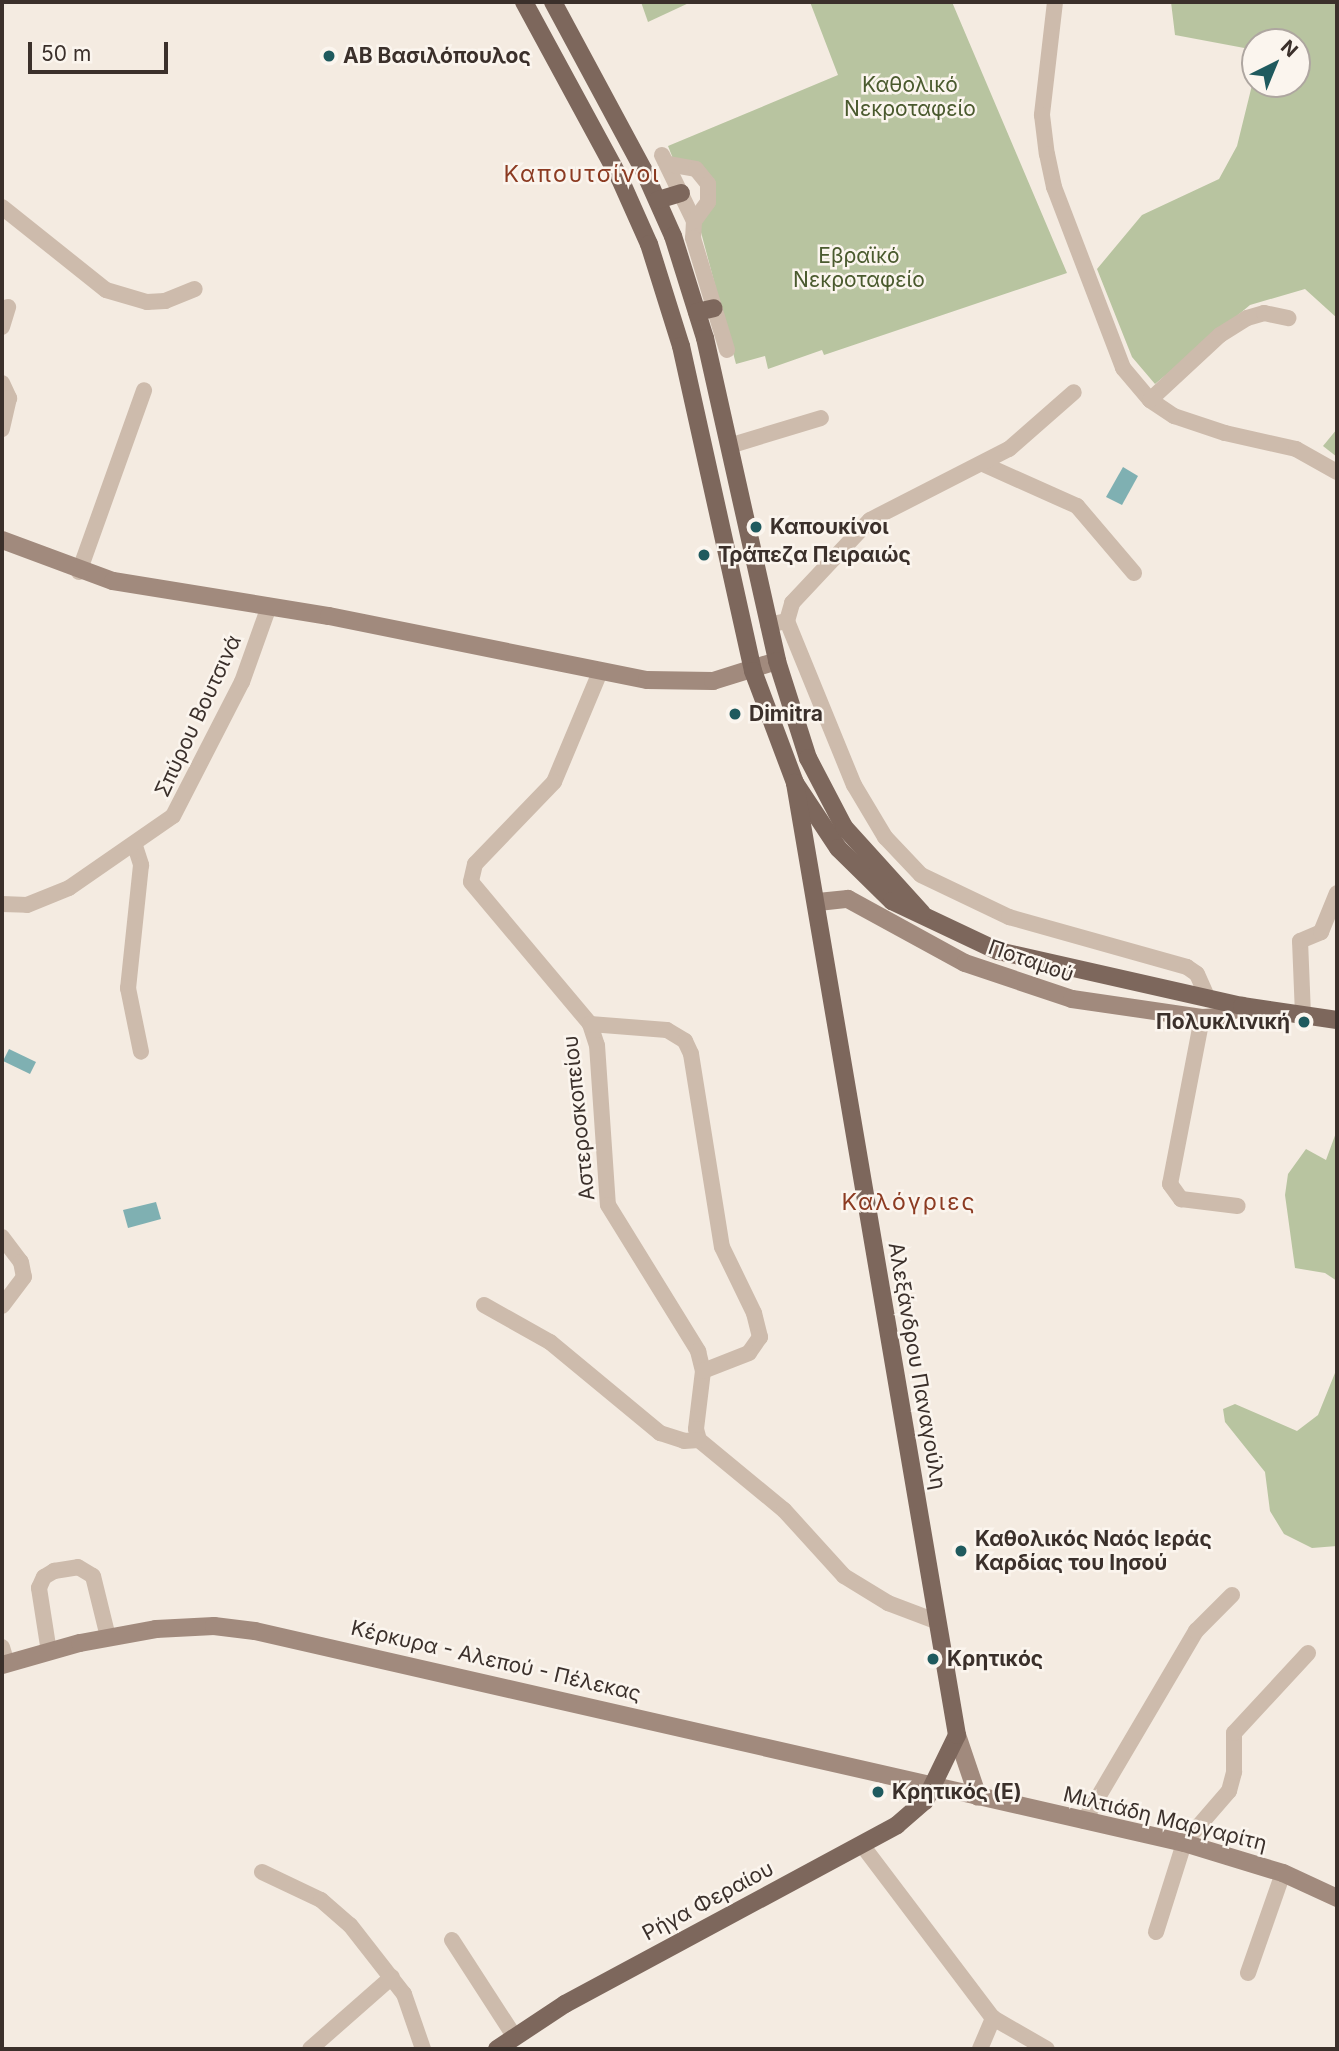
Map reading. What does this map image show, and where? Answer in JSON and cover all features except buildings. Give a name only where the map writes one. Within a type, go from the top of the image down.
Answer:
[{"type":"main road","points":[[524,2],[620,179],[649,244],[681,346],[753,671],[795,783],[825,831],[869,883],[904,908],[923,915],[968,940],[1023,959],[1242,1006],[1337,1020]]},
{"type":"main road","points":[[553,2],[658,200],[706,310],[729,446],[768,625],[808,758],[834,812],[869,859],[923,915]]},
{"type":"main road","points":[[658,200],[681,193]]},
{"type":"main road","points":[[2,540],[79,572],[270,606],[600,672],[687,684],[753,671],[777,661]]},
{"type":"main road","name":"Αλεξάνδρου Παναγούλη","points":[[795,783],[818,902],[957,1735]]},
{"type":"main road","name":"Ποταμού","points":[[818,902],[848,899],[965,962],[1072,999],[1202,1018],[1220,1017],[1242,1006]]},
{"type":"main road","name":"Κέρκυρα - Αλεπού - Πέλεκας","points":[[4,1659],[108,1637],[186,1626],[268,1633],[978,1797]]},
{"type":"main road","points":[[933,1788],[957,1735]]},
{"type":"main road","points":[[957,1735],[978,1797]]},
{"type":"main road","name":"Ρήγα Φεραίου","points":[[497,2049],[514,2036],[648,1958],[862,1845],[914,1812],[933,1788]]},
{"type":"main road","name":"Μιλτιάδη Μαργαρίτη","points":[[978,1797],[1184,1843],[1283,1872],[1337,1898]]},
{"type":"street","points":[[1055,2],[1042,115],[1054,187],[1123,368],[1150,400],[1174,415],[1224,433],[1296,449],[1337,472]]},
{"type":"street","points":[[695,221],[665,159],[696,169],[708,184],[708,202],[695,221],[693,238],[706,310],[727,349]]},
{"type":"street","points":[[2,207],[106,290],[147,302],[165,301],[195,289]]},
{"type":"street","points":[[2,327],[8,307]]},
{"type":"street","points":[[1150,400],[1220,335],[1247,318],[1264,313],[1288,317]]},
{"type":"street","points":[[2,383],[9,398],[2,429]]},
{"type":"street","points":[[79,572],[144,390]]},
{"type":"street","points":[[1074,391],[1031,432],[983,464],[870,520],[792,603],[787,621],[855,785],[886,837],[908,863],[935,884],[1009,917],[1187,967],[1197,974],[1208,999]]},
{"type":"street","points":[[729,446],[821,418]]},
{"type":"street","points":[[983,464],[1077,506],[1134,573]]},
{"type":"street","name":"Σπύρου Βουτσινά","points":[[2,904],[15,907],[46,899],[135,846],[173,816],[189,792],[242,682],[270,606]]},
{"type":"street","points":[[768,625],[787,621]]},
{"type":"street","name":"Αστεροσκοπείου","points":[[600,672],[554,782],[487,850],[470,875],[481,898],[590,1024],[597,1045],[608,1205],[690,1332],[703,1371],[695,1429],[699,1440]]},
{"type":"street","points":[[135,846],[141,865],[128,988],[141,1052]]},
{"type":"street","points":[[1303,1015],[1300,941],[1321,932],[1337,893]]},
{"type":"street","points":[[1202,1018],[1170,1184],[1181,1199],[1238,1206]]},
{"type":"street","points":[[590,1024],[654,1026],[680,1037],[691,1054],[722,1247],[754,1313],[760,1337],[749,1353],[703,1371]]},
{"type":"street","points":[[2,1237],[21,1262],[24,1277],[2,1306]]},
{"type":"street","points":[[484,1305],[550,1342],[660,1433],[684,1441],[699,1440],[784,1510],[844,1576],[888,1603],[938,1622]]},
{"type":"street","points":[[49,1651],[39,1588],[54,1571],[78,1567],[93,1576],[108,1637]]},
{"type":"street","points":[[1084,1821],[1196,1631],[1232,1595]]},
{"type":"street","points":[[1156,1932],[1184,1843],[1229,1791],[1234,1772],[1234,1733],[1308,1653]]},
{"type":"street","points":[[862,1845],[993,2018],[1047,2049]]},
{"type":"street","points":[[262,1872],[330,1906],[392,1977],[412,2010],[423,2049]]},
{"type":"street","points":[[1248,1973],[1283,1872]]},
{"type":"street","points":[[452,1940],[514,2036]]},
{"type":"street","points":[[310,2049],[392,1977]]},
{"type":"street","points":[[980,2049],[993,2018]]},
{"type":"green space","points":[[641,2],[691,2],[648,22]]},
{"type":"green space","points":[[810,2],[952,2],[1067,273],[824,355],[822,350],[768,369],[765,356],[736,364],[698,221],[713,189],[674,161],[668,146],[838,75]]},
{"type":"green space","points":[[1171,2],[1337,2],[1337,318],[1305,289],[1250,305],[1155,384],[1132,357],[1097,269],[1142,215],[1219,179],[1237,146],[1249,98],[1311,98],[1311,28],[1241,28],[1241,47],[1175,35]]},
{"type":"green space","points":[[1337,429],[1337,457],[1323,446]]},
{"type":"green space","points":[[1337,1130],[1337,1281],[1325,1273],[1295,1268],[1285,1195],[1288,1174],[1306,1149],[1326,1160]]},
{"type":"green space","points":[[1337,1368],[1337,1546],[1312,1548],[1284,1534],[1270,1511],[1265,1472],[1225,1422],[1223,1409],[1235,1404],[1297,1431],[1318,1415]]},
{"type":"water","points":[[1123,467],[1138,476],[1122,505],[1106,497]]},
{"type":"water","points":[[9,1049],[36,1062],[30,1074],[3,1061]]},
{"type":"water","points":[[156,1202],[161,1219],[128,1228],[123,1210]]},
{"type":"place","name":"ΑΒ Βασιλόπουλος","points":[[329,56]]},
{"type":"place","name":"Καπουκίνοι","points":[[756,527]]},
{"type":"place","name":"Τράπεζα Πειραιώς","points":[[704,555]]},
{"type":"place","name":"Dimitra","points":[[735,714]]},
{"type":"place","name":"Πολυκλινική","points":[[1304,1022]]},
{"type":"place","name":"Καθολικός Ναός Ιεράς Καρδίας του Ιησού","points":[[961,1551]]},
{"type":"place","name":"Κρητικός","points":[[933,1659]]},
{"type":"place","name":"Κρητικός (E)","points":[[878,1792]]},
{"type":"district","name":"Καπουτσίνοι","points":[[582,174]]},
{"type":"district","name":"Καλόγριες","points":[[909,1202]]},
{"type":"park label","name":"Καθολικό Νεκροταφείο","points":[[910,97]]},
{"type":"park label","name":"Εβραϊκό Νεκροταφείο","points":[[859,268]]}]
